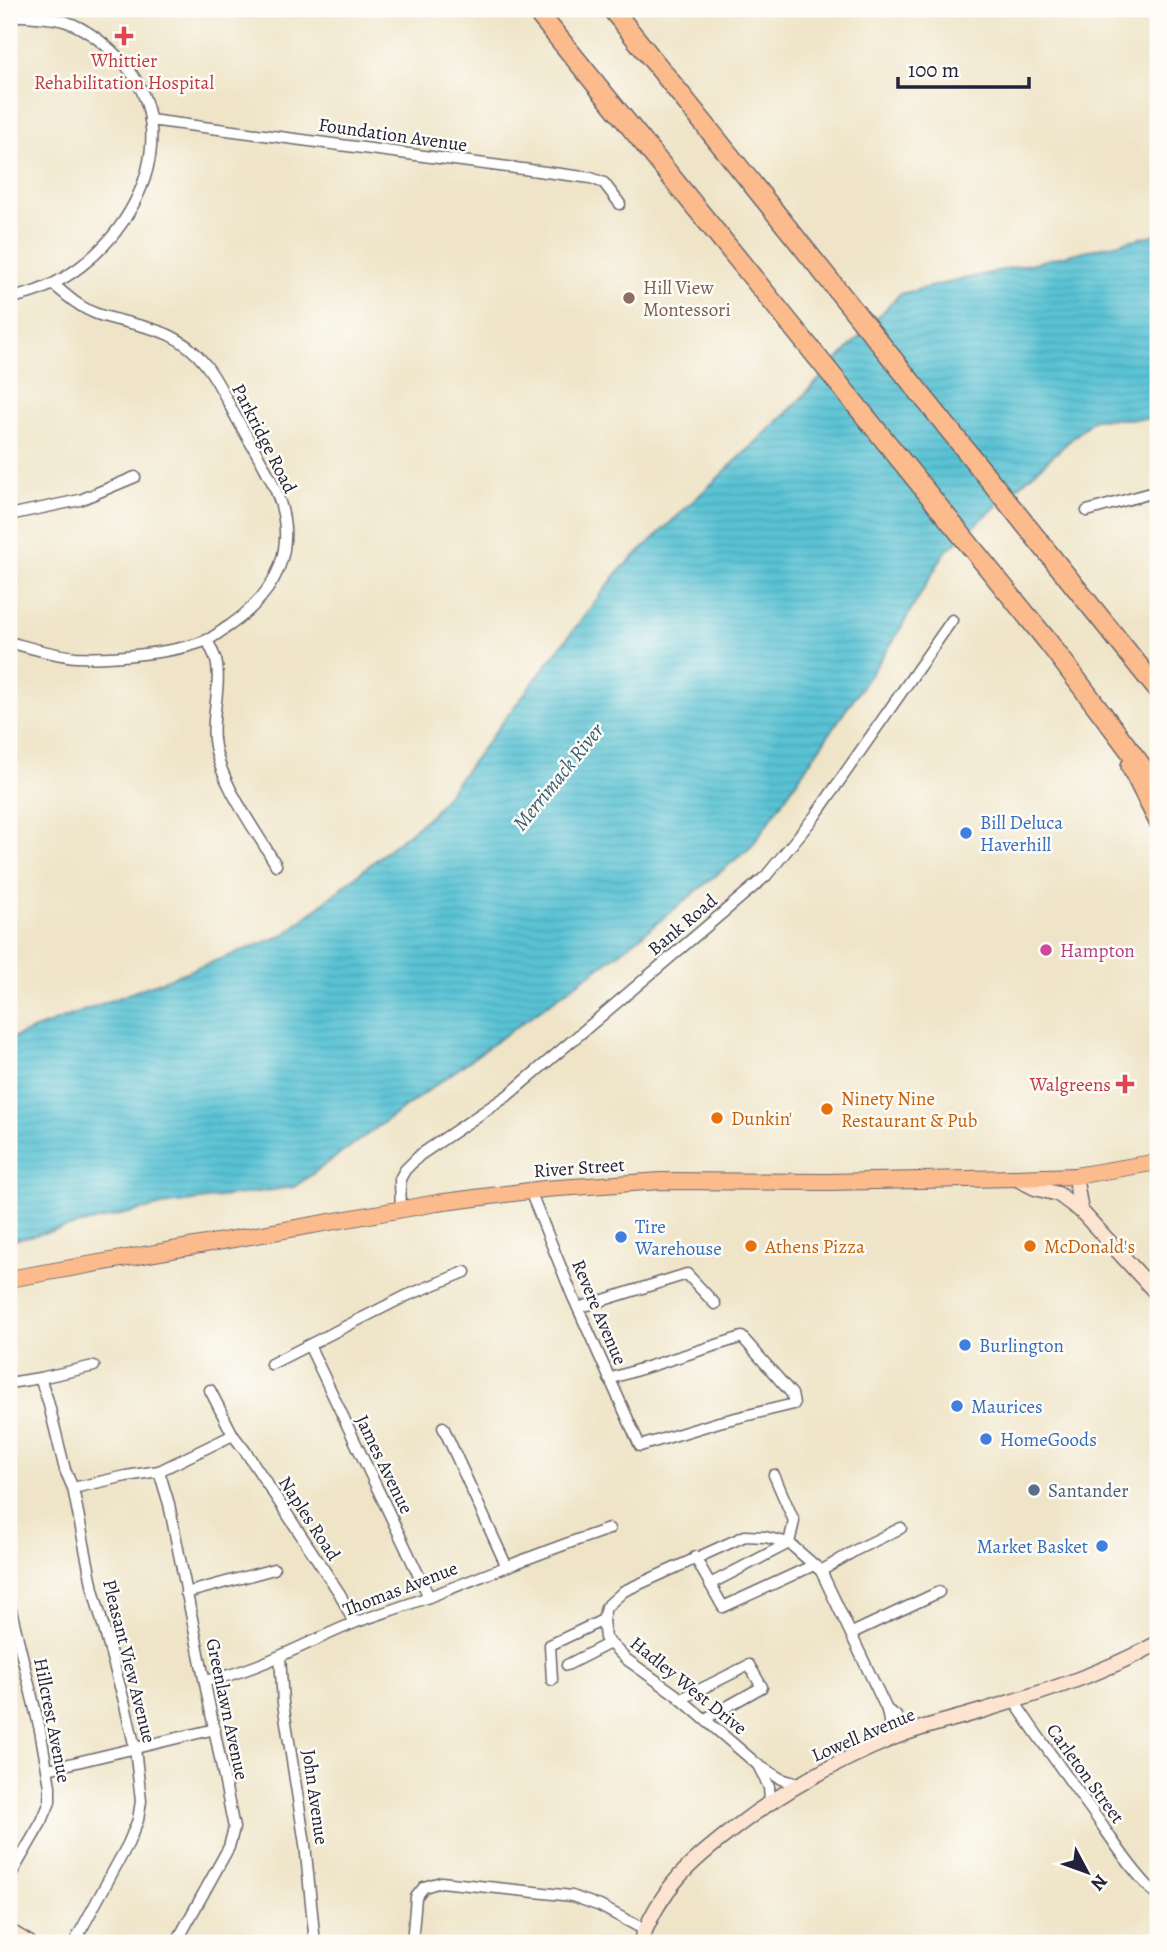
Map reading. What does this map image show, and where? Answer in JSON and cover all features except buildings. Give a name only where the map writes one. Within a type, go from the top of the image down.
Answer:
[{"type":"highway","points":[[535,9],[989,569],[1108,718],[1158,788]]},
{"type":"highway","points":[[612,9],[1158,690]]},
{"type":"highway","points":[[1108,718],[1158,820]]},
{"type":"main road","name":"River Street","points":[[9,1279],[401,1210],[530,1191],[661,1181],[827,1182],[1015,1178],[1075,1175],[1158,1162]]},
{"type":"main road","points":[[1075,1175],[1081,1211]]},
{"type":"main road","points":[[1015,1178],[1035,1188],[1058,1194],[1081,1211],[1158,1295]]},
{"type":"main road","name":"Lowell Avenue","points":[[643,1937],[667,1889],[682,1871],[770,1801],[798,1784],[892,1738],[1114,1667],[1158,1643]]},
{"type":"main road","points":[[9,1931],[29,1943]]},
{"type":"street","points":[[9,15],[66,22],[96,37],[126,66],[142,96],[153,132],[147,166],[131,210],[120,228],[85,265],[45,289],[9,298]]},
{"type":"street","name":"Foundation Avenue","points":[[150,120],[591,178],[604,183],[620,204]]},
{"type":"street","name":"Parkridge Road","points":[[9,642],[38,651],[77,657],[171,649],[207,640],[247,614],[265,594],[282,564],[285,540],[283,512],[269,476],[205,363],[182,341],[159,329],[98,314],[81,306],[53,285]]},
{"type":"street","points":[[9,515],[80,500],[135,477]]},
{"type":"street","points":[[1087,511],[1158,491]]},
{"type":"street","name":"Bank Road","points":[[401,1210],[400,1179],[420,1155],[507,1096],[767,875],[815,816],[951,620]]},
{"type":"street","points":[[207,640],[217,664],[218,690],[213,717],[214,741],[221,771],[276,865]]},
{"type":"street","name":"Revere Avenue","points":[[530,1191],[578,1308],[609,1379],[640,1446],[719,1422],[794,1404],[792,1394],[742,1337],[609,1379]]},
{"type":"street","points":[[271,1364],[406,1296],[465,1272]]},
{"type":"street","points":[[578,1308],[687,1274],[715,1304]]},
{"type":"street","name":"James Avenue","points":[[309,1345],[429,1597]]},
{"type":"street","points":[[9,1383],[94,1366]]},
{"type":"street","name":"Pleasant View Avenue","points":[[40,1378],[72,1488],[93,1589],[135,1748],[141,1801],[138,1819],[122,1855],[74,1943]]},
{"type":"street","name":"Naples Road","points":[[210,1390],[233,1435],[334,1585],[354,1623]]},
{"type":"street","points":[[443,1427],[506,1565]]},
{"type":"street","points":[[72,1488],[159,1471],[233,1435]]},
{"type":"street","name":"Greenlawn Avenue","points":[[159,1471],[169,1504],[233,1819],[233,1835],[229,1847],[176,1943]]},
{"type":"street","points":[[710,1584],[789,1543],[794,1521],[774,1475]]},
{"type":"street","points":[[695,1557],[723,1607],[817,1568],[901,1528]]},
{"type":"street","name":"Thomas Avenue","points":[[205,1681],[222,1678],[354,1623],[609,1529]]},
{"type":"street","points":[[552,1680],[550,1645],[603,1620],[606,1607],[624,1591],[745,1536],[765,1537],[789,1543],[817,1568],[852,1633],[887,1710],[892,1738]]},
{"type":"street","points":[[186,1593],[274,1569]]},
{"type":"street","points":[[852,1633],[939,1592]]},
{"type":"street","name":"Hillcrest Avenue","points":[[9,1602],[48,1769],[50,1802],[9,1878]]},
{"type":"street","name":"Hadley West Drive","points":[[603,1620],[605,1638],[626,1659],[681,1699],[758,1765],[780,1779],[798,1784]]},
{"type":"street","points":[[567,1665],[610,1643]]},
{"type":"street","name":"John Avenue","points":[[280,1656],[283,1703],[305,1844],[315,1943]]},
{"type":"street","points":[[681,1699],[749,1665],[762,1687],[705,1719]]},
{"type":"street","name":"Carleton Street","points":[[1014,1701],[1037,1737],[1158,1896]]},
{"type":"street","points":[[887,1710],[896,1716],[909,1733]]},
{"type":"street","points":[[48,1769],[215,1729]]},
{"type":"street","name":"Hadley West Drive","points":[[758,1765],[769,1787],[770,1801]]},
{"type":"street","points":[[412,1943],[416,1897],[424,1887],[441,1882],[572,1896],[600,1906],[643,1937]]},
{"type":"water","name":"Merrimack River","points":[[1158,234],[1158,419],[1094,419],[945,552],[892,643],[751,847],[626,948],[294,1187],[163,1205],[9,1241],[9,1039],[284,935],[432,814],[619,571],[791,409],[900,294]]},
{"type":"place","name":"Whittier Rehabilitation Hospital","points":[[124,36]]},
{"type":"place","name":"Hill View Montessori","points":[[629,298]]},
{"type":"place","name":"Bill Deluca Haverhill","points":[[966,833]]},
{"type":"place","name":"Hampton","points":[[1046,950]]},
{"type":"place","name":"Walgreens","points":[[1125,1084]]},
{"type":"place","name":"Ninety Nine Restaurant & Pub","points":[[827,1109]]},
{"type":"place","name":"Dunkin'","points":[[717,1118]]},
{"type":"place","name":"Tire Warehouse","points":[[621,1237]]},
{"type":"place","name":"Athens Pizza","points":[[751,1246]]},
{"type":"place","name":"McDonald's","points":[[1030,1246]]},
{"type":"place","name":"Burlington","points":[[965,1345]]},
{"type":"place","name":"Maurices","points":[[957,1406]]},
{"type":"place","name":"HomeGoods","points":[[986,1439]]},
{"type":"place","name":"Santander","points":[[1034,1490]]},
{"type":"place","name":"Market Basket","points":[[1102,1546]]}]
